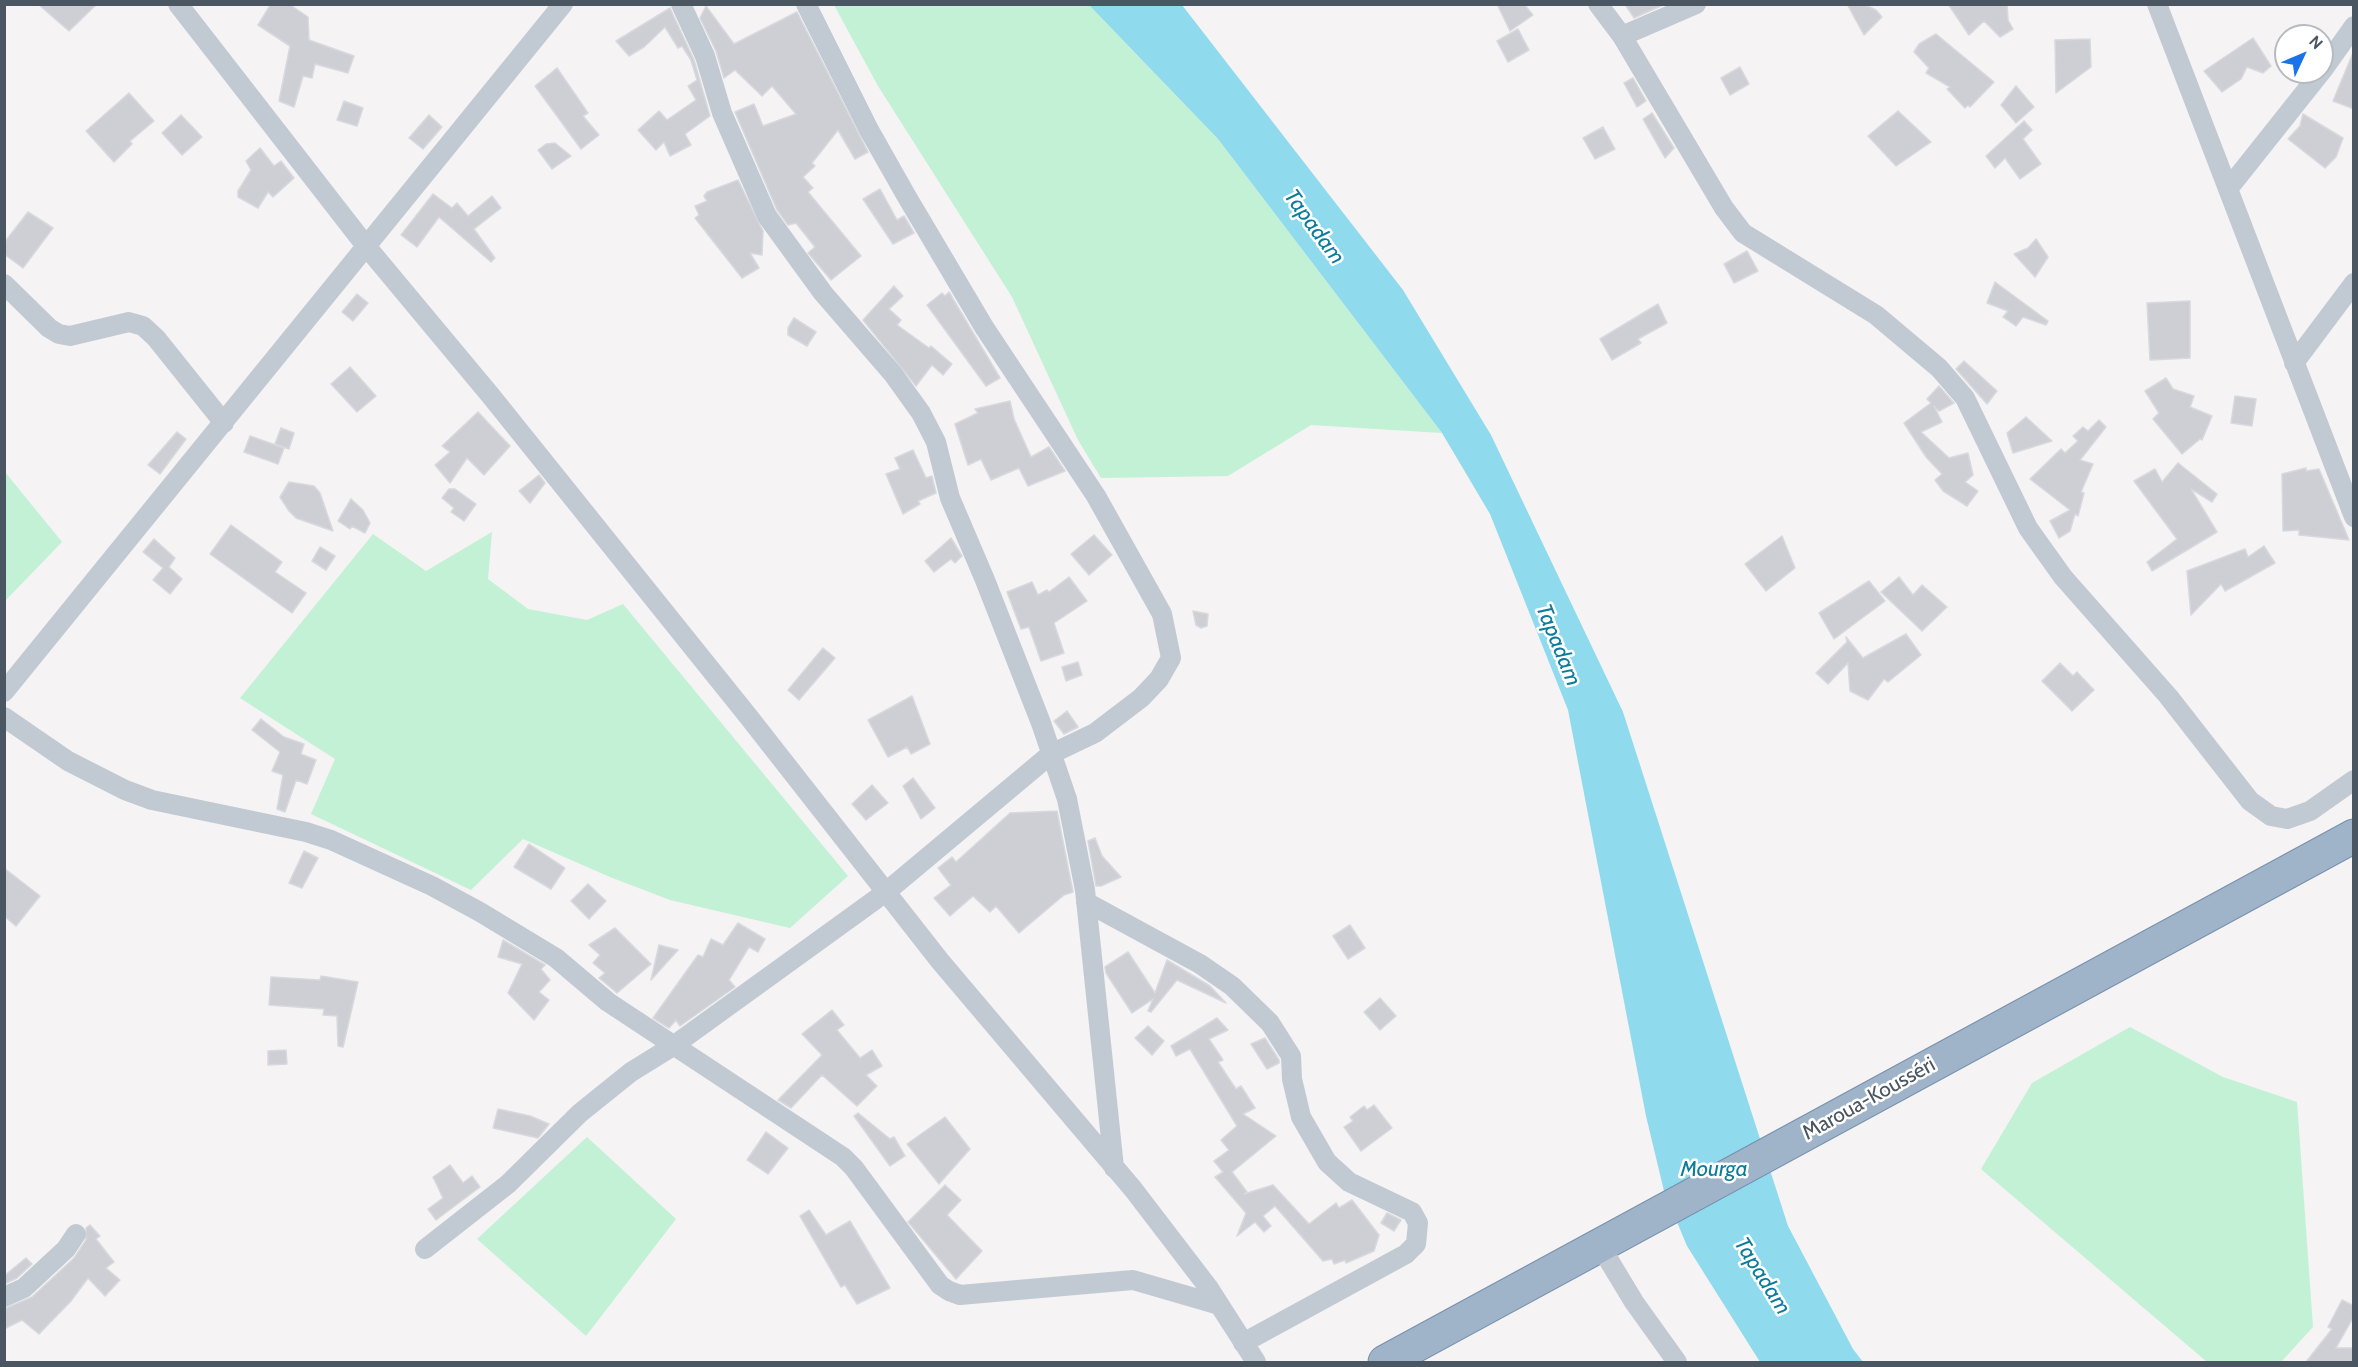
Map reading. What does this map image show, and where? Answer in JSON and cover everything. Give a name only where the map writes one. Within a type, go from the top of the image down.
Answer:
[{"type":"highway","name":"Maroua-Kousséri","points":[[1385,1362],[2354,836]]},
{"type":"street","points":[[178,4],[366,246],[491,396],[940,962],[1114,1168],[1219,1305],[1256,1362]]},
{"type":"street","points":[[4,692],[563,4]]},
{"type":"street","points":[[681,4],[705,56],[729,132],[767,216],[823,292],[893,374],[921,413],[936,442],[950,498],[994,602],[1071,814],[1086,902],[1114,1168]]},
{"type":"street","points":[[425,1249],[508,1184],[580,1113],[631,1072],[674,1046],[886,892],[1051,754],[1095,733],[1141,698],[1159,679],[1171,658],[1162,614],[1096,496],[984,327],[907,197],[869,130],[806,4]]},
{"type":"street","points":[[1598,4],[1622,36],[1725,208],[1743,233],[1876,315],[1939,368],[1965,398],[2028,528],[2063,577],[2168,696],[2250,801],[2271,816],[2287,819],[2310,811],[2354,780]]},
{"type":"street","points":[[1622,36],[1696,4]]},
{"type":"street","points":[[2157,4],[2354,517]]},
{"type":"street","points":[[2334,54],[2354,26]]},
{"type":"street","points":[[2228,189],[2312,84]]},
{"type":"street","points":[[2294,363],[2354,283]]},
{"type":"street","points":[[4,284],[59,334],[70,336],[129,322],[143,326],[156,338],[224,423]]},
{"type":"street","points":[[4,717],[68,761],[125,790],[152,800],[306,832],[432,886],[556,958],[608,1002],[843,1157],[854,1168],[940,1285],[949,1291],[960,1294],[1133,1280],[1219,1305]]},
{"type":"street","points":[[1086,902],[1200,964],[1232,986],[1270,1023],[1291,1056],[1292,1079],[1300,1117],[1327,1162],[1349,1182],[1412,1212],[1418,1223],[1419,1233],[1416,1244],[1406,1254],[1244,1342]]},
{"type":"street","points":[[4,1297],[24,1288],[60,1256],[76,1234]]},
{"type":"street","points":[[1599,1244],[1634,1302],[1677,1362]]},
{"type":"green space","points":[[834,5],[1089,5],[1218,139],[1442,433],[1311,425],[1228,476],[1101,478],[1078,440],[1012,297],[878,86]]},
{"type":"green space","points":[[5,472],[62,542],[4,601]]},
{"type":"green space","points":[[492,532],[488,579],[528,609],[587,620],[623,604],[848,876],[790,928],[670,900],[523,839],[471,890],[311,814],[335,759],[240,698],[373,534],[426,571]]},
{"type":"green space","points":[[2130,1027],[2223,1077],[2297,1102],[2313,1327],[2281,1362],[2207,1362],[1981,1169],[2032,1083]]},
{"type":"green space","points":[[587,1137],[676,1219],[586,1336],[477,1239]]},
{"type":"water","name":"Mourga","points":[[1089,5],[1182,5],[1403,290],[1491,435],[1623,712],[1788,1226],[1853,1349],[1863,1362],[1760,1362],[1687,1246],[1664,1191],[1646,1116],[1568,710],[1490,514],[1442,433],[1218,139]]},
{"type":"building","points":[[38,4],[97,4],[69,31]]},
{"type":"building","points":[[271,4],[289,4],[308,17],[309,40],[354,56],[348,73],[315,64],[312,78],[303,76],[294,107],[279,101],[290,46],[258,25]]},
{"type":"building","points":[[1497,4],[1524,4],[1533,15],[1510,31]]},
{"type":"building","points":[[1625,4],[1665,4],[1634,18]]},
{"type":"building","points":[[1847,4],[1863,4],[1876,10],[1882,17],[1864,35]]},
{"type":"building","points":[[1948,4],[2007,4],[2008,20],[2013,29],[2000,37],[1984,21],[1969,35]]},
{"type":"building","points":[[706,6],[734,44],[797,12],[868,152],[855,159],[838,130],[812,163],[815,166],[803,177],[813,188],[808,192],[861,256],[831,280],[808,253],[815,247],[796,223],[788,225],[777,210],[735,112],[754,104],[763,126],[796,114],[772,86],[762,96],[735,70],[724,78],[716,51],[700,18]]},
{"type":"building","points":[[670,8],[694,60],[710,116],[685,134],[691,145],[670,156],[664,142],[656,150],[638,130],[659,111],[667,120],[696,100],[688,86],[697,80],[691,60],[682,46],[678,48],[665,27],[644,47],[629,56],[616,41]]},
{"type":"building","points":[[1518,29],[1529,50],[1508,62],[1497,41]]},
{"type":"building","points":[[1936,34],[1994,82],[1970,107],[1968,105],[1965,108],[1947,89],[1950,87],[1926,73],[1929,68],[1914,52],[1919,44]]},
{"type":"building","points":[[2253,38],[2271,66],[2263,73],[2247,67],[2241,79],[2222,92],[2204,71]]},
{"type":"building","points":[[2090,39],[2091,67],[2056,93],[2055,40]]},
{"type":"building","points":[[2354,53],[2354,109],[2333,101]]},
{"type":"building","points":[[1740,67],[1749,84],[1730,95],[1721,78]]},
{"type":"building","points":[[557,68],[588,113],[583,116],[599,135],[581,149],[535,86]]},
{"type":"building","points":[[1633,78],[1646,101],[1637,107],[1624,83]]},
{"type":"building","points":[[2016,86],[2034,107],[2016,123],[2001,105]]},
{"type":"building","points":[[129,93],[154,121],[130,141],[132,144],[114,162],[86,131]]},
{"type":"building","points":[[344,101],[363,108],[357,126],[337,120]]},
{"type":"building","points":[[1898,111],[1931,142],[1896,166],[1868,136]]},
{"type":"building","points":[[1652,113],[1674,148],[1665,158],[1643,119]]},
{"type":"building","points":[[2303,114],[2343,138],[2336,157],[2325,168],[2288,139],[2300,126]]},
{"type":"building","points":[[181,115],[202,137],[182,155],[162,133]]},
{"type":"building","points":[[429,115],[442,127],[423,149],[409,138]]},
{"type":"building","points":[[2024,121],[2032,130],[2023,139],[2041,164],[2020,179],[2005,158],[1995,168],[1986,156]]},
{"type":"building","points":[[1603,127],[1615,149],[1595,159],[1583,138]]},
{"type":"building","points":[[555,143],[571,156],[552,169],[538,150],[546,144]]},
{"type":"building","points":[[260,148],[274,166],[281,161],[294,178],[273,197],[268,192],[258,208],[238,197],[238,191],[251,170],[246,161]]},
{"type":"building","points":[[738,180],[763,231],[762,255],[750,253],[759,268],[742,278],[695,218],[699,215],[695,206],[707,201],[704,196],[707,192]]},
{"type":"building","points":[[880,189],[897,220],[904,216],[914,233],[893,244],[863,199]]},
{"type":"building","points":[[433,194],[452,208],[457,203],[468,216],[492,196],[501,208],[474,229],[495,258],[491,262],[439,217],[417,247],[401,235]]},
{"type":"building","points":[[28,212],[53,228],[23,268],[4,254],[4,243]]},
{"type":"building","points":[[2036,239],[2048,257],[2035,277],[2014,254],[2028,248]]},
{"type":"building","points":[[1747,251],[1758,271],[1734,283],[1724,264]]},
{"type":"building","points":[[1995,282],[2048,321],[2046,325],[2023,317],[2016,326],[2003,317],[2008,311],[1987,303]]},
{"type":"building","points":[[894,286],[903,296],[889,309],[901,320],[897,325],[929,348],[931,346],[952,364],[943,375],[932,365],[916,386],[863,320]]},
{"type":"building","points":[[949,292],[1000,378],[986,386],[927,305],[942,293],[945,296]]},
{"type":"building","points":[[357,294],[368,303],[353,321],[342,312]]},
{"type":"building","points":[[2190,301],[2190,358],[2150,360],[2147,303]]},
{"type":"building","points":[[1658,304],[1667,323],[1638,339],[1641,343],[1612,360],[1600,339]]},
{"type":"building","points":[[794,318],[816,332],[807,346],[788,335],[788,328]]},
{"type":"building","points":[[1964,361],[1997,391],[1987,404],[1956,369]]},
{"type":"building","points":[[350,367],[376,396],[357,412],[331,384]]},
{"type":"building","points":[[2166,378],[2173,389],[2194,396],[2190,407],[2212,416],[2202,440],[2200,439],[2182,454],[2153,419],[2159,413],[2145,391]]},
{"type":"building","points":[[1939,386],[1954,403],[1939,411],[1934,406],[1942,422],[1921,432],[1949,458],[1968,453],[1973,475],[1965,482],[1978,491],[1967,506],[1943,491],[1935,480],[1942,474],[1926,457],[1904,423],[1931,403],[1927,399]]},
{"type":"building","points":[[2235,396],[2256,399],[2252,426],[2231,423]]},
{"type":"building","points":[[1010,401],[1014,419],[1031,457],[1049,447],[1065,471],[1028,486],[1019,468],[991,480],[981,459],[968,465],[955,424],[978,413],[975,409]]},
{"type":"building","points":[[478,412],[510,446],[484,475],[467,458],[450,483],[435,465],[450,452],[442,446]]},
{"type":"building","points":[[2026,417],[2052,441],[2013,453],[2007,433]]},
{"type":"building","points":[[2099,420],[2106,427],[2080,460],[2093,464],[2081,492],[2084,493],[2078,516],[2075,514],[2070,531],[2059,538],[2050,521],[2070,510],[2030,479],[2061,449],[2065,453],[2078,441],[2073,436],[2083,427],[2088,431]]},
{"type":"building","points":[[281,428],[294,433],[289,449],[275,444]]},
{"type":"building","points":[[177,432],[186,439],[160,474],[148,465]]},
{"type":"building","points":[[250,436],[284,448],[278,464],[244,452]]},
{"type":"building","points":[[913,450],[926,478],[932,476],[936,493],[918,501],[920,504],[903,514],[886,474],[900,469],[895,458]]},
{"type":"building","points":[[2178,463],[2217,494],[2212,502],[2191,489],[2217,532],[2152,571],[2147,562],[2177,539],[2134,481],[2155,469],[2162,482]]},
{"type":"building","points":[[2306,468],[2306,471],[2319,469],[2349,540],[2299,535],[2299,530],[2283,531],[2282,474]]},
{"type":"building","points":[[539,475],[545,483],[530,503],[519,491]]},
{"type":"building","points":[[289,482],[314,486],[320,493],[333,531],[296,518],[289,511],[280,497]]},
{"type":"building","points":[[449,489],[455,489],[476,504],[464,521],[451,512],[454,508],[442,498]]},
{"type":"building","points":[[351,499],[363,510],[370,523],[365,533],[352,526],[350,529],[338,521]]},
{"type":"building","points":[[231,525],[282,562],[275,572],[306,593],[292,613],[210,554]]},
{"type":"building","points":[[1094,535],[1112,555],[1089,575],[1071,554]]},
{"type":"building","points":[[1782,536],[1795,568],[1766,591],[1745,564]]},
{"type":"building","points":[[951,538],[962,556],[955,563],[951,559],[934,572],[925,561]]},
{"type":"building","points":[[154,539],[175,558],[169,567],[182,579],[170,594],[153,580],[163,568],[143,552]]},
{"type":"building","points":[[2264,546],[2275,563],[2225,591],[2221,584],[2191,615],[2187,571],[2245,549],[2248,557]]},
{"type":"building","points":[[320,547],[335,556],[326,570],[312,561]]},
{"type":"building","points":[[1069,577],[1087,601],[1054,623],[1064,653],[1041,661],[1029,627],[1021,629],[1007,592],[1032,582],[1038,595],[1047,590],[1049,592]]},
{"type":"building","points":[[1899,577],[1913,595],[1922,585],[1947,607],[1922,631],[1881,592]]},
{"type":"building","points":[[1869,581],[1885,601],[1834,639],[1819,613]]},
{"type":"building","points":[[1193,611],[1208,614],[1207,626],[1201,628],[1196,625]]},
{"type":"building","points":[[1906,634],[1921,655],[1888,682],[1884,679],[1868,700],[1850,691],[1848,663],[1828,684],[1816,673],[1847,642],[1846,637],[1863,658]]},
{"type":"building","points":[[823,648],[835,658],[799,700],[788,690]]},
{"type":"building","points":[[1078,662],[1082,675],[1066,681],[1062,667]]},
{"type":"building","points":[[2060,663],[2073,676],[2077,672],[2094,690],[2072,711],[2042,681]]},
{"type":"building","points":[[912,696],[930,744],[911,754],[907,747],[888,757],[868,720]]},
{"type":"building","points":[[1067,711],[1078,727],[1064,734],[1054,721]]},
{"type":"building","points":[[261,719],[284,737],[304,744],[301,754],[316,760],[307,784],[296,780],[285,812],[277,809],[283,775],[272,771],[280,752],[252,730]]},
{"type":"building","points":[[913,778],[935,808],[921,819],[903,786]]},
{"type":"building","points":[[872,785],[888,803],[866,820],[852,804]]},
{"type":"building","points":[[1057,811],[1073,892],[1064,895],[1019,933],[996,906],[990,912],[973,896],[950,916],[934,898],[951,885],[938,868],[952,857],[956,862],[1010,813]]},
{"type":"building","points":[[1095,838],[1102,856],[1121,877],[1101,886],[1096,886],[1088,841]]},
{"type":"building","points":[[529,844],[565,868],[551,889],[514,867]]},
{"type":"building","points":[[304,851],[318,858],[302,888],[289,883]]},
{"type":"building","points":[[4,868],[40,896],[16,926],[4,916]]},
{"type":"building","points":[[588,884],[606,901],[589,919],[571,901]]},
{"type":"building","points":[[738,923],[765,939],[758,952],[749,947],[729,980],[735,987],[680,1026],[676,1020],[669,1028],[653,1018],[698,955],[703,957],[711,939],[723,945]]},
{"type":"building","points":[[1350,925],[1365,948],[1348,959],[1333,936]]},
{"type":"building","points":[[615,928],[651,964],[617,993],[599,978],[605,973],[593,963],[600,955],[589,945]]},
{"type":"building","points":[[503,940],[545,965],[541,969],[550,980],[539,992],[549,1000],[534,1020],[508,993],[522,964],[498,957]]},
{"type":"building","points":[[659,945],[678,950],[651,980]]},
{"type":"building","points":[[1128,952],[1155,993],[1167,960],[1210,986],[1226,1003],[1177,980],[1151,1012],[1148,1011],[1153,999],[1132,1013],[1106,973],[1105,967]]},
{"type":"building","points":[[321,976],[358,982],[343,1047],[338,1046],[337,1016],[323,1015],[324,1009],[269,1005],[271,977],[320,980]]},
{"type":"building","points":[[1380,998],[1396,1016],[1380,1030],[1364,1012]]},
{"type":"building","points":[[832,1010],[844,1025],[837,1030],[860,1058],[872,1050],[882,1066],[866,1075],[877,1086],[857,1106],[822,1075],[791,1108],[778,1100],[822,1055],[802,1034]]},
{"type":"building","points":[[1217,1018],[1228,1030],[1209,1039],[1223,1060],[1218,1062],[1236,1089],[1241,1086],[1255,1108],[1243,1114],[1276,1136],[1232,1172],[1247,1192],[1244,1194],[1273,1185],[1309,1224],[1336,1203],[1339,1208],[1352,1200],[1379,1235],[1374,1251],[1346,1263],[1345,1260],[1334,1264],[1332,1259],[1323,1261],[1275,1206],[1263,1216],[1271,1226],[1264,1232],[1255,1222],[1237,1236],[1246,1213],[1215,1177],[1223,1172],[1214,1161],[1229,1150],[1221,1140],[1237,1126],[1190,1049],[1176,1056],[1171,1046]]},
{"type":"building","points":[[1148,1026],[1164,1041],[1152,1055],[1135,1038]]},
{"type":"building","points":[[1265,1038],[1279,1060],[1279,1063],[1267,1069],[1251,1044]]},
{"type":"building","points":[[286,1050],[287,1064],[268,1065],[268,1051]]},
{"type":"building","points":[[1374,1105],[1392,1128],[1361,1151],[1344,1127],[1353,1121],[1350,1117],[1364,1106],[1367,1110]]},
{"type":"building","points":[[498,1109],[530,1116],[549,1124],[538,1138],[493,1128]]},
{"type":"building","points":[[858,1113],[890,1139],[894,1137],[905,1156],[890,1166],[854,1116]]},
{"type":"building","points":[[945,1117],[970,1149],[939,1184],[907,1144]]},
{"type":"building","points":[[766,1132],[788,1148],[768,1174],[747,1160]]},
{"type":"building","points":[[450,1165],[463,1183],[472,1176],[480,1187],[436,1220],[428,1209],[443,1198],[433,1177]]},
{"type":"building","points":[[945,1185],[961,1200],[947,1215],[982,1251],[956,1279],[908,1222]]},
{"type":"building","points":[[809,1210],[826,1235],[850,1221],[890,1288],[857,1304],[845,1285],[841,1287],[800,1216]]},
{"type":"building","points":[[1387,1213],[1401,1220],[1394,1231],[1381,1223]]},
{"type":"building","points":[[90,1225],[100,1236],[96,1239],[114,1262],[106,1268],[120,1280],[105,1296],[88,1278],[71,1301],[39,1334],[22,1320],[4,1329],[4,1309],[32,1297],[74,1258],[86,1240],[86,1228]]},
{"type":"building","points":[[26,1258],[32,1264],[17,1278],[4,1284],[4,1276]]},
{"type":"building","points":[[2342,1300],[2354,1306],[2354,1316],[2336,1348],[2354,1348],[2354,1362],[2306,1362],[2332,1329],[2328,1327]]},
{"type":"water label","name":"Tapadam","points":[[1314,227]]},
{"type":"water label","name":"Tapadam","points":[[1558,645]]},
{"type":"water label","name":"Tapadam","points":[[1762,1276]]}]
